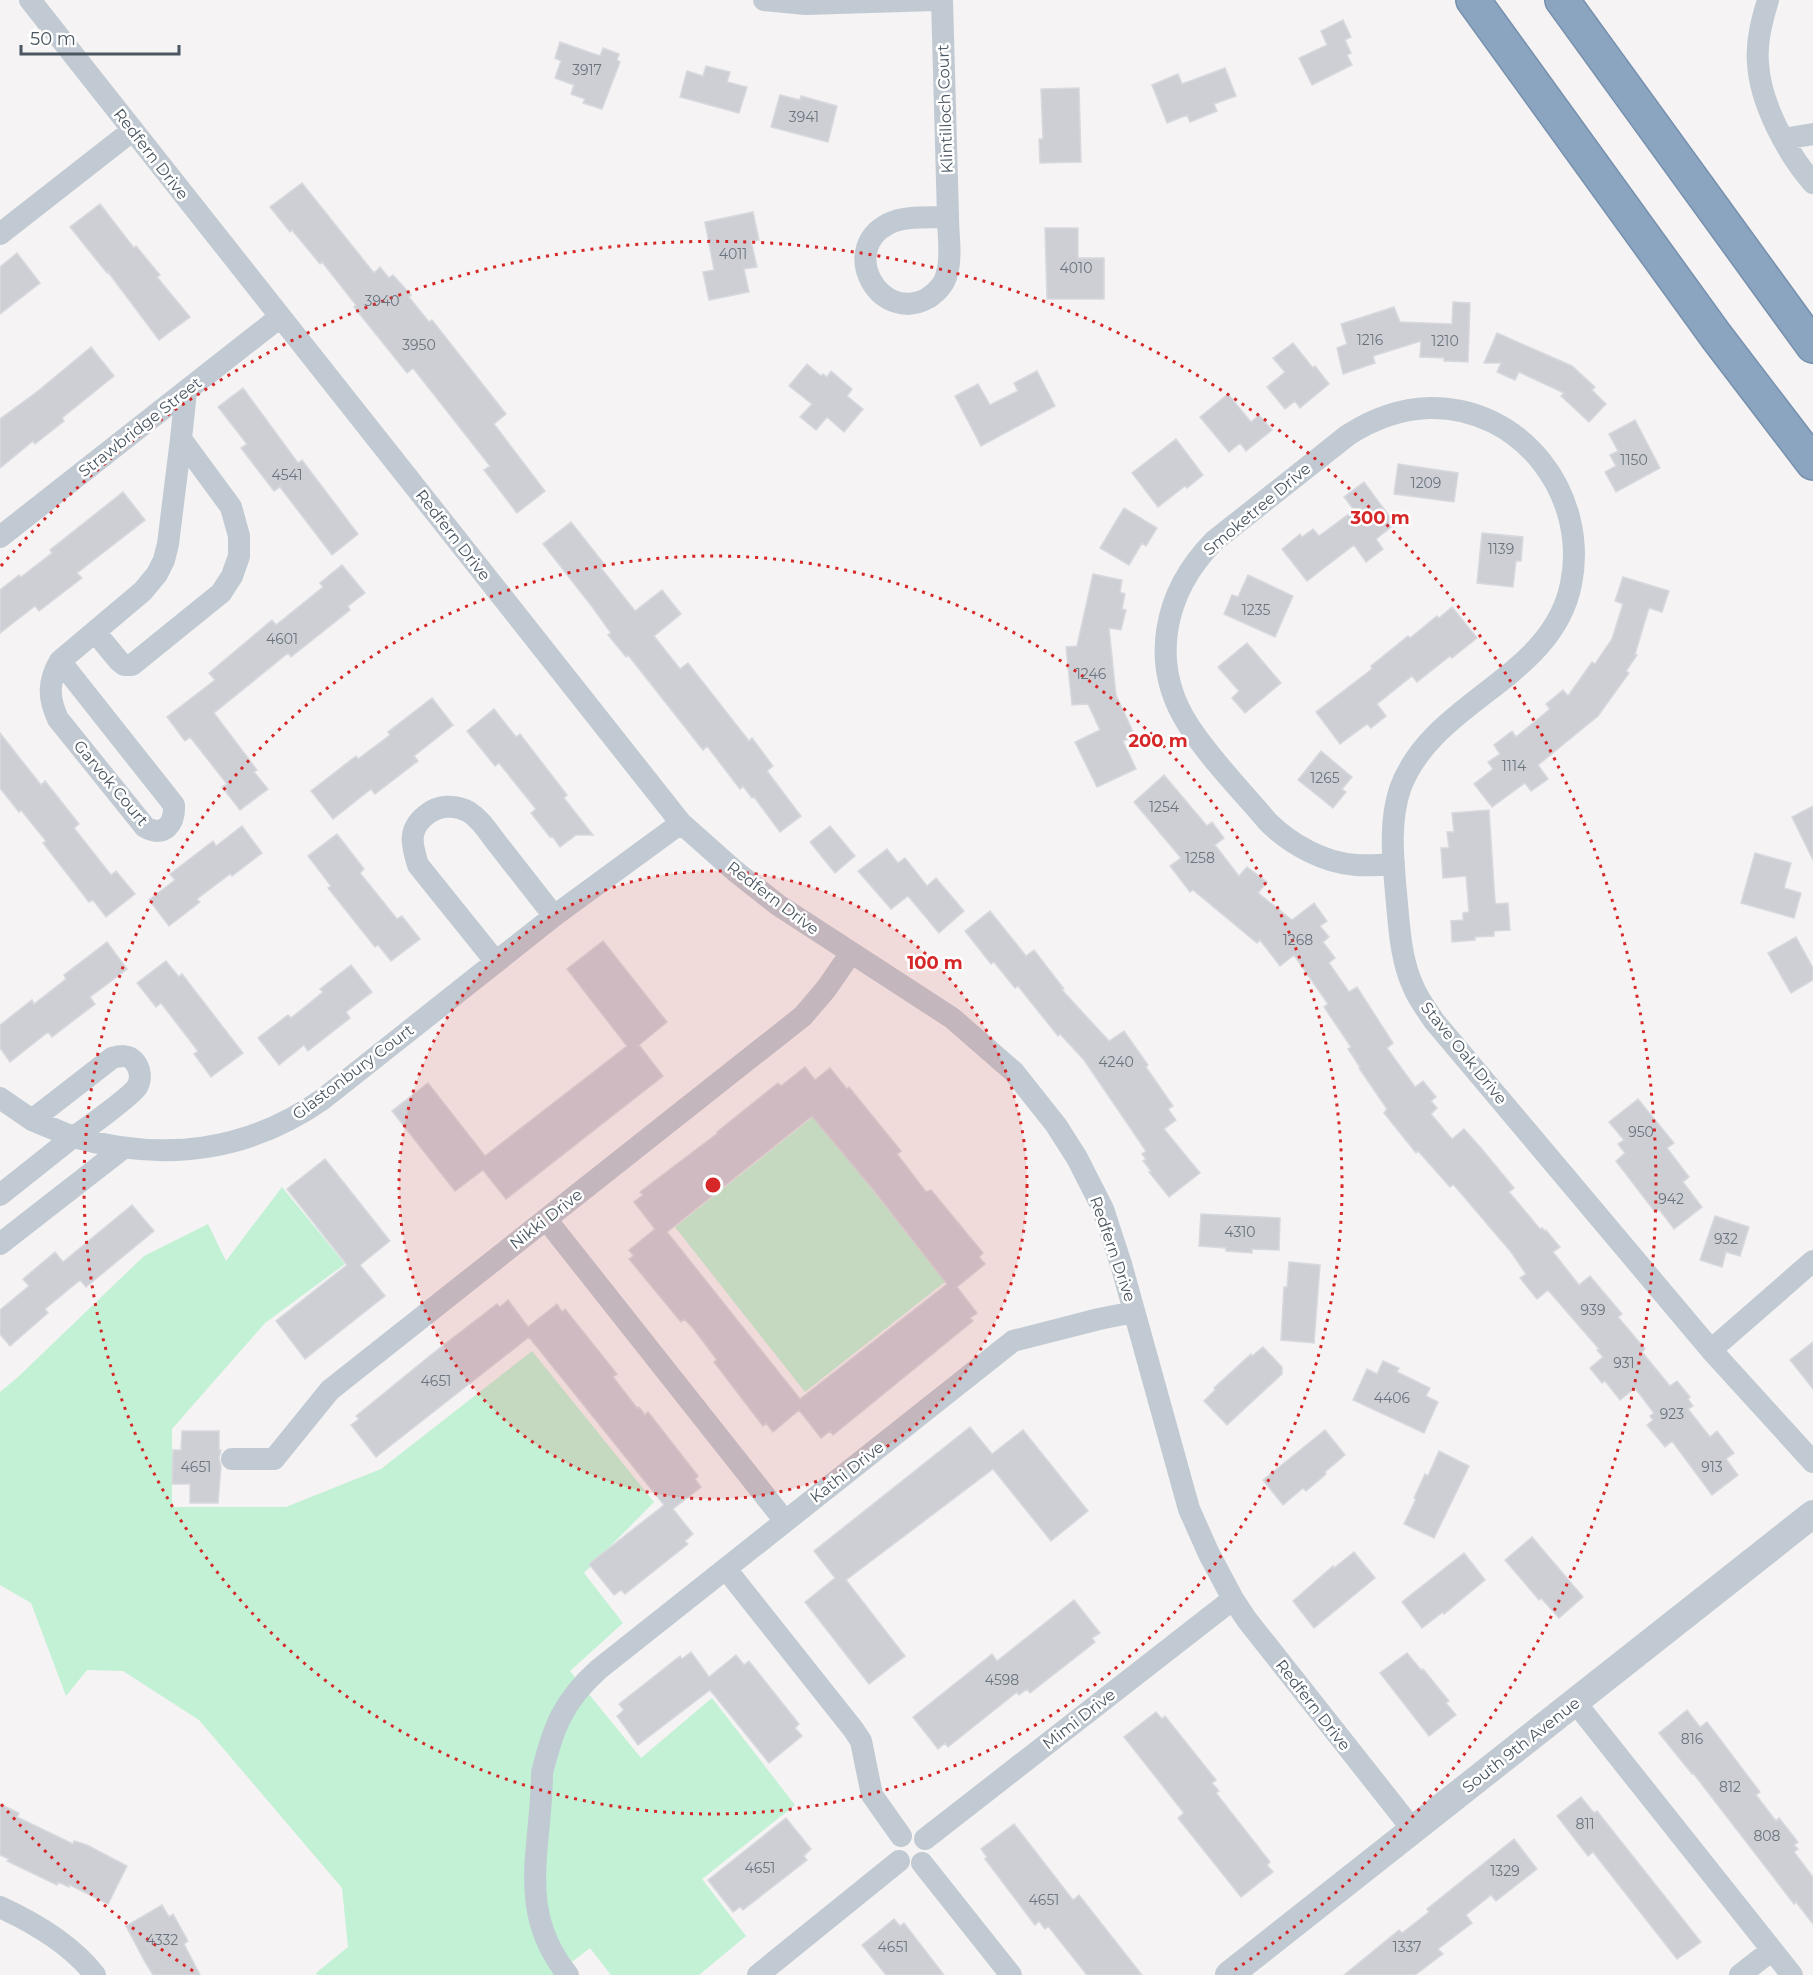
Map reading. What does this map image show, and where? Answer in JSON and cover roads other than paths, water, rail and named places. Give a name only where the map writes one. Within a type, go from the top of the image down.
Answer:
[{"type":"highway","points":[[1473,0],[1716,336],[1813,463]]},
{"type":"highway","points":[[1562,0],[1813,346]]},
{"type":"street","name":"Redfern Drive","points":[[30,0],[681,823],[761,891],[952,1018],[986,1046],[1027,1087],[1056,1125],[1091,1183],[1112,1237],[1189,1509],[1209,1554],[1233,1599],[1259,1636],[1413,1830]]},
{"type":"street","points":[[764,0],[806,4],[935,0]]},
{"type":"street","name":"Klintilloch Court","points":[[942,0],[948,218]]},
{"type":"street","points":[[1768,0],[1758,40],[1757,62],[1760,83],[1775,124],[1796,161],[1813,183]]},
{"type":"street","points":[[0,234],[133,130]]},
{"type":"street","points":[[1783,139],[1813,134]]},
{"type":"street","name":"Strawbridge Street","points":[[0,537],[280,317]]},
{"type":"street","points":[[60,661],[148,587],[160,570],[168,544],[186,391]]},
{"type":"street","name":"Smoketree Drive","points":[[1394,864],[1354,865],[1308,851],[1268,822],[1200,741],[1179,709],[1167,673],[1166,634],[1175,597],[1199,556],[1214,542],[1348,435],[1382,417],[1429,408],[1476,416],[1502,427],[1519,438],[1545,465]]},
{"type":"street","points":[[94,632],[119,662],[129,666],[213,600],[232,576],[239,556],[239,536],[231,507],[181,439]]},
{"type":"street","name":"Stave Oak Drive","points":[[1545,465],[1560,490],[1569,518],[1575,555],[1566,603],[1552,629],[1534,652],[1439,730],[1413,763],[1400,790],[1392,830],[1402,951],[1412,984],[1434,1021],[1711,1350],[1813,1462]]},
{"type":"street","name":"Garvok Court","points":[[60,661],[174,805],[174,814],[168,826],[158,831],[152,831],[145,826],[58,719],[52,706],[50,692],[52,675],[60,661]]},
{"type":"street","points":[[496,962],[418,865],[412,850],[413,836],[419,822],[427,814],[435,810],[454,807],[475,816],[554,916]]},
{"type":"street","name":"Glastonbury Court","points":[[0,1098],[32,1120],[73,1137],[122,1149],[190,1150],[245,1138],[284,1123],[323,1099],[554,916],[681,823]]},
{"type":"street","name":"Nikki Drive","points":[[232,1459],[274,1459],[330,1390],[803,1016],[826,989],[851,953]]},
{"type":"street","points":[[0,1195],[137,1086],[141,1075],[138,1067],[132,1058],[126,1056],[112,1058],[32,1120]]},
{"type":"street","points":[[0,1244],[122,1149]]},
{"type":"street","points":[[546,1219],[785,1521]]},
{"type":"street","points":[[1711,1350],[1813,1261]]},
{"type":"street","name":"Kathi Drive","points":[[568,1975],[555,1955],[541,1924],[534,1879],[542,1773],[548,1749],[562,1714],[586,1683],[599,1670],[785,1521],[1013,1341],[1134,1312]]},
{"type":"street","name":"South 9th Avenue","points":[[1229,1975],[1813,1514]]},
{"type":"street","points":[[726,1569],[861,1741],[872,1794],[901,1836]]},
{"type":"street","name":"Mimi Drive","points":[[925,1839],[1233,1599]]},
{"type":"street","points":[[1575,1702],[1792,1975]]},
{"type":"street","points":[[914,1833],[925,1839],[928,1853],[922,1863],[912,1867],[899,1861],[895,1848],[901,1836],[914,1833]]},
{"type":"street","points":[[758,1975],[899,1861]]},
{"type":"street","points":[[922,1863],[1011,1975]]},
{"type":"street","points":[[0,1907],[29,1921],[62,1943],[94,1975]]},
{"type":"street","points":[[1740,1975],[1772,1950]]}]
